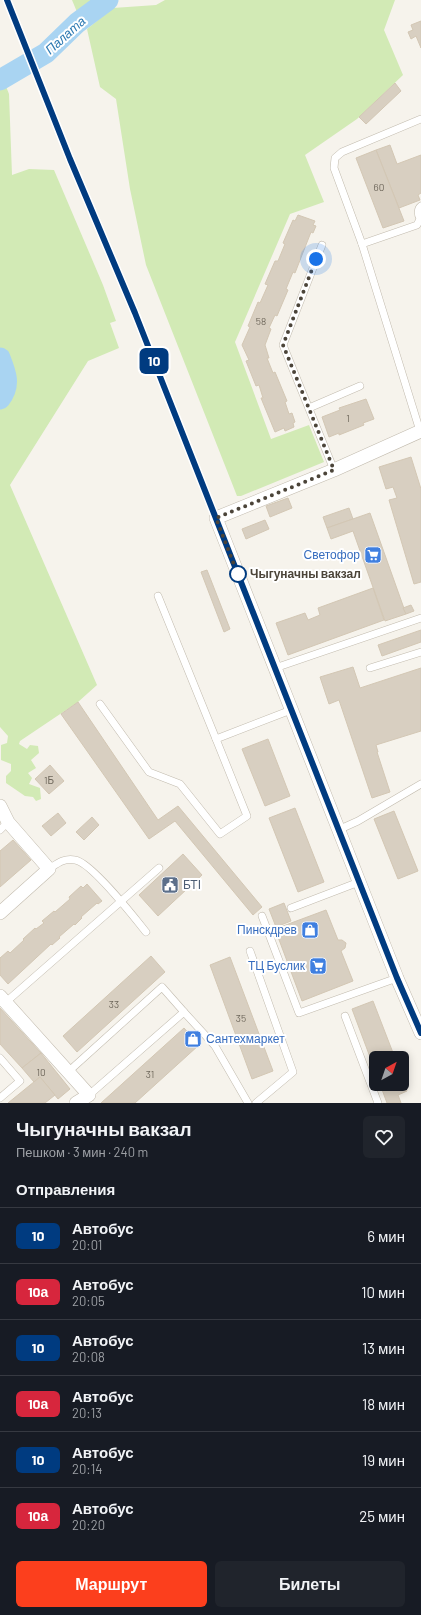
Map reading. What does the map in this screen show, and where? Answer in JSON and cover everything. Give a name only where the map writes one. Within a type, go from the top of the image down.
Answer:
[{"type":"street","points":[[420,431],[334,470],[216,518],[338,830],[397,978],[421,1033]]},
{"type":"street","points":[[0,806],[4,826],[50,869],[0,913]]},
{"type":"street","points":[[3,999],[89,1095],[76,1103]]},
{"type":"lane","points":[[420,431],[418,415],[362,244],[334,168],[335,158],[342,152],[421,119]]},
{"type":"lane","points":[[362,244],[417,225],[420,219],[418,214],[421,206]]},
{"type":"lane","points":[[322,245],[283,345],[334,470]]},
{"type":"lane","points":[[309,408],[360,386]]},
{"type":"lane","points":[[203,486],[216,518]]},
{"type":"lane","points":[[100,704],[149,772],[180,784],[220,834],[247,816],[158,596]]},
{"type":"lane","points":[[275,668],[421,618]]},
{"type":"lane","points":[[370,668],[421,652]]},
{"type":"lane","points":[[216,739],[291,710]]},
{"type":"lane","points":[[338,830],[358,821],[421,784]]},
{"type":"lane","points":[[50,869],[62,860],[76,860],[90,868],[146,932]]},
{"type":"lane","points":[[3,999],[159,868]]},
{"type":"lane","points":[[291,908],[359,882]]},
{"type":"lane","points":[[262,916],[299,1013],[397,978]]},
{"type":"lane","points":[[250,951],[293,1072],[256,1103]]},
{"type":"lane","points":[[68,1072],[162,987],[215,1046],[248,1103]]},
{"type":"lane","points":[[89,1095],[184,1012]]},
{"type":"lane","points":[[345,1016],[377,1103]]},
{"type":"lane","points":[[0,1058],[20,1081],[0,1098]]},
{"type":"green space","points":[[72,0],[93,0],[77,12]]},
{"type":"green space","points":[[165,0],[395,0],[384,30],[403,75],[357,119],[305,155],[324,202],[290,214],[235,342],[271,439],[309,425],[324,462],[241,496],[237,496],[146,265],[130,189],[116,99],[100,87],[87,29],[113,8],[156,5]]},
{"type":"green space","points":[[0,71],[9,94],[12,175],[29,169],[54,170],[103,285],[116,321],[110,323],[119,348],[88,361],[10,485],[97,685],[78,702],[20,741],[19,744],[27,749],[30,745],[38,746],[39,753],[31,760],[36,768],[28,773],[32,778],[29,784],[40,788],[41,799],[36,801],[33,797],[25,796],[6,783],[6,776],[11,771],[11,764],[1,760],[1,745],[7,743],[8,736],[0,727]]},
{"type":"building","points":[[421,21],[421,48],[416,36],[411,39],[408,32],[413,30],[411,25]]},
{"type":"building","points":[[395,83],[401,91],[366,124],[359,117]]},
{"type":"building","points":[[390,145],[397,164],[421,155],[421,193],[418,195],[420,200],[399,208],[376,150]]},
{"type":"building","points":[[376,150],[404,221],[383,228],[356,158]]},
{"type":"building","points":[[298,215],[315,221],[313,225],[316,226],[313,233],[311,232],[295,273],[293,272],[286,289],[288,290],[277,316],[275,315],[269,328],[271,329],[265,345],[269,358],[267,358],[273,373],[275,372],[287,401],[285,402],[289,414],[292,413],[295,422],[293,423],[294,427],[285,431],[284,428],[275,432],[261,398],[263,398],[259,385],[256,386],[246,361],[249,360],[242,345],[250,327],[248,326],[258,302],[260,303],[268,285],[265,284],[275,261],[278,261],[285,244],[283,243],[293,220],[295,221]]},
{"type":"building","points":[[366,399],[374,419],[363,423],[364,425],[339,435],[339,433],[329,437],[322,417],[340,410],[339,408]]},
{"type":"building","points":[[411,457],[421,489],[421,582],[414,584],[389,500],[397,498],[393,487],[386,489],[379,467]]},
{"type":"building","points":[[288,498],[292,508],[270,517],[266,506]]},
{"type":"building","points":[[349,508],[353,519],[327,528],[323,517]]},
{"type":"building","points":[[370,513],[406,614],[385,621],[353,531],[331,539],[327,528]]},
{"type":"building","points":[[265,520],[269,529],[246,539],[242,529]]},
{"type":"building","points":[[207,570],[230,629],[224,632],[201,572]]},
{"type":"building","points":[[373,588],[384,620],[288,655],[276,623],[305,613],[308,620],[320,615],[318,608]]},
{"type":"building","points":[[411,605],[414,611],[406,614],[403,608]]},
{"type":"building","points":[[421,630],[421,642],[382,656],[378,645]]},
{"type":"building","points":[[353,667],[360,688],[421,668],[421,731],[376,745],[390,792],[372,798],[339,700],[329,704],[320,677]]},
{"type":"building","points":[[78,702],[158,820],[178,806],[262,907],[253,915],[175,821],[149,839],[61,714]]},
{"type":"building","points":[[268,739],[290,796],[265,806],[242,749]]},
{"type":"building","points":[[50,765],[64,781],[49,794],[35,779]]},
{"type":"building","points":[[295,808],[324,882],[298,892],[269,818]]},
{"type":"building","points":[[394,811],[418,871],[398,879],[374,819]]},
{"type":"building","points":[[58,813],[66,823],[51,836],[42,826]]},
{"type":"building","points":[[92,817],[99,825],[84,840],[76,832]]},
{"type":"building","points":[[13,840],[31,860],[0,887],[0,851]]},
{"type":"building","name":"БТІ","points":[[183,854],[202,875],[158,916],[139,895]]},
{"type":"building","points":[[87,884],[102,901],[98,904],[97,903],[81,917],[82,918],[75,925],[74,924],[59,937],[60,938],[52,945],[51,944],[8,984],[0,975],[0,958],[8,951],[10,953],[35,928],[36,929],[44,923],[42,921],[70,899],[69,897],[81,886],[83,888]]},
{"type":"building","points":[[284,903],[291,921],[276,927],[269,909]]},
{"type":"building","name":"ТЦ Буслик","points":[[326,910],[338,940],[342,940],[346,943],[345,948],[341,951],[353,981],[302,1001],[275,929]]},
{"type":"building","points":[[151,956],[165,972],[77,1052],[63,1036]]},
{"type":"building","points":[[230,957],[273,1071],[252,1079],[210,965]]},
{"type":"building","points":[[373,1001],[392,1051],[369,1051],[369,1054],[352,1009]]},
{"type":"building","points":[[0,1008],[41,1053],[22,1068],[0,1044]]},
{"type":"building","points":[[184,1028],[199,1045],[135,1103],[101,1103]]},
{"type":"building","points":[[41,1053],[70,1089],[58,1099],[40,1077],[34,1082],[22,1068]]},
{"type":"building","points":[[40,1077],[55,1095],[45,1103],[8,1103]]},
{"type":"building","points":[[383,1091],[407,1091],[398,1095],[401,1103],[387,1103]]},
{"type":"waterway","name":"Палата","points":[[0,80],[46,53],[77,23],[108,0]]},
{"type":"waterway","name":"Палата","points":[[0,358],[6,374],[5,389],[0,399]]},
{"type":"bus line","name":"10","points":[[7,0],[70,159],[135,313],[395,973],[421,1033]]},
{"type":"place","name":"Светофор","points":[[373,555]]},
{"type":"place","name":"Чыгуначны вакзал","points":[[238,574]]},
{"type":"place","name":"БТІ","points":[[170,885]]},
{"type":"place","name":"Пинскдрев","points":[[310,930]]},
{"type":"place","name":"ТЦ Буслик","points":[[318,966]]},
{"type":"place","name":"Сантехмаркет","points":[[193,1039]]},
{"type":"route","points":[[238,574],[216,518],[334,470],[283,345],[316,259]]}]
